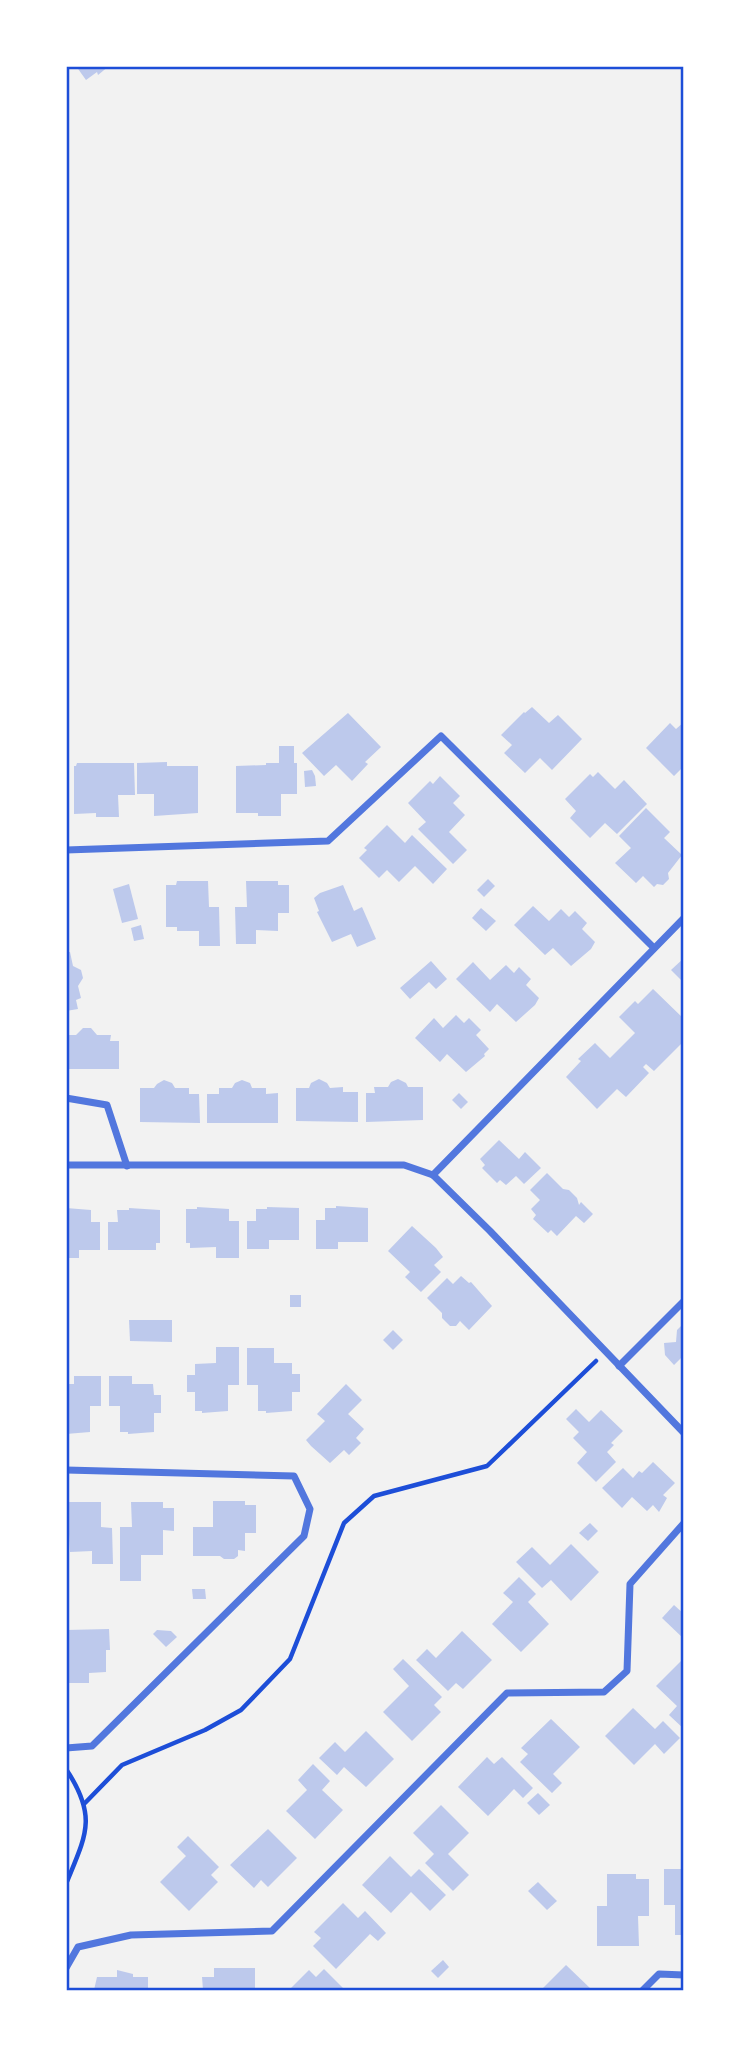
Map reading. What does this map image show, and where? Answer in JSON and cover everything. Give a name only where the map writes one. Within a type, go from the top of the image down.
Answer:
[{"type":"street","points":[[66,850],[328,841],[441,736],[654,948]]},
{"type":"street","points":[[433,1175],[684,918]]},
{"type":"street","points":[[66,1098],[107,1105],[127,1166]]},
{"type":"street","points":[[66,1166],[404,1165],[433,1175],[491,1231],[684,1433]]},
{"type":"street","points":[[619,1366],[684,1301]]},
{"type":"street","points":[[66,1469],[294,1476],[310,1508],[304,1536],[92,1746],[66,1748]]},
{"type":"street","points":[[66,1968],[78,1947],[131,1935],[272,1931],[507,1693],[604,1692],[627,1671],[630,1584],[684,1523]]},
{"type":"street","points":[[643,1990],[659,1974],[684,1975]]},
{"type":"path","points":[[85,1803],[122,1765],[205,1730],[241,1710],[290,1659],[344,1523],[374,1496],[487,1466],[605,1352]]},
{"type":"path","points":[[66,1769],[85,1803],[85,1836],[66,1884]]},
{"type":"building","points":[[76,66],[109,66],[86,80]]},
{"type":"building","points":[[532,707],[549,723],[558,715],[582,739],[552,770],[540,758],[525,773],[504,753],[512,745],[501,735]]},
{"type":"building","points":[[348,713],[381,747],[365,762],[368,764],[352,781],[336,765],[324,776],[302,753]]},
{"type":"building","points":[[684,722],[684,766],[674,776],[646,748],[670,723],[676,729]]},
{"type":"building","points":[[279,746],[294,746],[297,794],[281,794],[281,816],[236,813],[236,766],[279,763]]},
{"type":"building","points":[[167,762],[167,766],[198,766],[198,813],[154,816],[154,794],[137,794],[137,763]]},
{"type":"building","points":[[77,763],[134,763],[135,795],[118,795],[119,817],[96,817],[96,813],[74,814],[74,766]]},
{"type":"building","points":[[312,770],[316,786],[305,787],[304,771]]},
{"type":"building","points":[[598,772],[615,789],[624,780],[647,804],[617,834],[605,823],[590,838],[570,818],[576,811],[565,799],[590,774],[593,777]]},
{"type":"building","points":[[440,776],[460,796],[453,803],[465,815],[449,832],[467,850],[453,864],[418,829],[426,822],[408,803],[430,781],[433,784]]},
{"type":"building","points":[[646,808],[670,832],[664,838],[682,855],[668,873],[669,879],[663,885],[657,884],[654,887],[643,876],[636,883],[615,863],[631,848],[619,836]]},
{"type":"building","points":[[387,825],[405,843],[412,835],[447,869],[433,884],[415,866],[399,882],[387,870],[379,878],[359,858],[367,850],[364,848]]},
{"type":"building","points":[[488,879],[495,886],[484,897],[477,890]]},
{"type":"building","points":[[177,881],[208,881],[209,907],[219,907],[220,946],[199,946],[199,931],[177,931],[177,927],[166,927],[166,885],[176,885]]},
{"type":"building","points":[[246,881],[278,881],[278,885],[289,885],[289,913],[278,913],[278,931],[256,930],[256,944],[236,944],[235,907],[247,907]]},
{"type":"building","points":[[129,884],[138,919],[122,923],[113,889]]},
{"type":"building","points":[[343,885],[354,911],[362,907],[376,939],[357,947],[351,934],[332,942],[317,912],[319,911],[314,898],[320,893]]},
{"type":"building","points":[[533,906],[549,921],[561,909],[569,917],[575,911],[587,923],[582,929],[595,942],[591,949],[571,966],[553,948],[545,955],[514,925]]},
{"type":"building","points":[[481,908],[496,921],[486,931],[472,918]]},
{"type":"building","points":[[141,925],[144,939],[134,941],[131,928]]},
{"type":"building","points":[[66,952],[70,952],[73,966],[81,970],[83,978],[78,986],[81,998],[76,1000],[78,1009],[66,1011]]},
{"type":"building","points":[[684,958],[684,983],[671,970]]},
{"type":"building","points":[[431,961],[447,979],[436,989],[429,982],[410,999],[400,988]]},
{"type":"building","points":[[473,962],[490,980],[506,965],[514,973],[519,967],[531,979],[526,985],[539,998],[535,1005],[516,1022],[497,1004],[490,1012],[456,979]]},
{"type":"building","points":[[653,989],[684,1019],[684,1041],[654,1071],[646,1064],[643,1067],[649,1073],[626,1097],[617,1089],[597,1109],[566,1077],[581,1061],[578,1059],[595,1043],[610,1058],[635,1033],[619,1017],[635,1001],[638,1004]]},
{"type":"building","points":[[456,1015],[464,1023],[469,1018],[481,1030],[476,1035],[489,1049],[485,1056],[466,1072],[447,1054],[440,1062],[415,1038],[434,1018],[443,1028]]},
{"type":"building","points":[[83,1028],[91,1028],[97,1035],[111,1035],[110,1041],[119,1041],[119,1069],[66,1069],[66,1035],[76,1035]]},
{"type":"building","points":[[319,1079],[330,1088],[343,1087],[343,1092],[358,1092],[358,1122],[296,1121],[296,1088],[309,1088],[311,1083]]},
{"type":"building","points":[[398,1079],[408,1087],[423,1087],[423,1120],[366,1122],[366,1093],[375,1093],[374,1087],[388,1087]]},
{"type":"building","points":[[164,1080],[172,1083],[175,1088],[189,1088],[189,1094],[199,1094],[200,1123],[140,1122],[140,1088],[154,1088]]},
{"type":"building","points":[[242,1080],[250,1083],[252,1088],[266,1088],[266,1094],[278,1093],[278,1123],[207,1123],[207,1094],[219,1094],[219,1088],[232,1088]]},
{"type":"building","points":[[459,1093],[468,1102],[461,1109],[452,1100]]},
{"type":"building","points":[[499,1140],[519,1159],[525,1152],[541,1168],[524,1184],[516,1176],[506,1185],[500,1180],[497,1183],[482,1168],[485,1165],[480,1159]]},
{"type":"building","points":[[547,1173],[577,1198],[579,1205],[581,1202],[593,1214],[584,1223],[576,1216],[557,1236],[551,1230],[548,1233],[533,1219],[536,1215],[531,1209],[540,1200],[530,1190]]},
{"type":"building","points":[[66,1208],[91,1210],[91,1222],[100,1222],[100,1250],[79,1250],[79,1258],[66,1258]]},
{"type":"building","points":[[299,1208],[299,1240],[269,1240],[269,1249],[247,1249],[247,1221],[256,1221],[256,1209]]},
{"type":"building","points":[[325,1208],[368,1208],[368,1242],[338,1242],[338,1249],[316,1249],[316,1220],[325,1220]]},
{"type":"building","points":[[186,1209],[229,1209],[229,1221],[239,1221],[239,1258],[216,1258],[216,1247],[190,1248],[190,1243],[186,1243]]},
{"type":"building","points":[[117,1210],[160,1210],[160,1243],[156,1243],[156,1250],[108,1250],[108,1222],[118,1222]]},
{"type":"building","points":[[412,1226],[443,1257],[434,1265],[441,1272],[421,1292],[405,1277],[410,1272],[388,1251]]},
{"type":"building","points":[[461,1276],[471,1282],[492,1306],[469,1330],[460,1321],[456,1326],[450,1326],[427,1298],[447,1278],[453,1284]]},
{"type":"building","points":[[290,1295],[301,1295],[301,1307],[290,1307]]},
{"type":"building","points":[[129,1320],[172,1320],[172,1342],[130,1341]]},
{"type":"building","points":[[684,1323],[684,1355],[674,1365],[665,1355],[664,1343],[676,1342],[677,1330]]},
{"type":"building","points":[[393,1330],[403,1340],[393,1350],[383,1340]]},
{"type":"building","points":[[216,1347],[239,1347],[239,1385],[228,1385],[228,1411],[202,1413],[195,1411],[195,1392],[187,1392],[187,1375],[195,1375],[195,1364],[216,1363]]},
{"type":"building","points":[[247,1348],[274,1348],[274,1363],[292,1363],[292,1374],[300,1374],[300,1392],[292,1392],[292,1411],[258,1411],[258,1385],[247,1385]]},
{"type":"building","points":[[74,1376],[101,1376],[101,1406],[90,1406],[90,1432],[66,1434],[66,1384],[74,1384]]},
{"type":"building","points":[[109,1376],[132,1376],[132,1384],[153,1384],[154,1395],[161,1395],[161,1413],[154,1413],[154,1432],[120,1432],[120,1406],[109,1406]]},
{"type":"building","points":[[346,1384],[362,1400],[348,1414],[364,1429],[356,1438],[361,1443],[349,1455],[344,1450],[330,1463],[306,1440],[325,1421],[317,1414]]},
{"type":"building","points":[[576,1409],[589,1422],[601,1410],[623,1431],[611,1443],[614,1445],[607,1452],[616,1462],[596,1482],[577,1463],[587,1452],[573,1438],[579,1432],[566,1419]]},
{"type":"building","points":[[653,1462],[675,1483],[663,1495],[667,1498],[659,1512],[653,1505],[647,1511],[632,1497],[622,1508],[602,1488],[623,1468],[633,1478]]},
{"type":"building","points":[[213,1501],[245,1501],[245,1505],[256,1505],[256,1533],[245,1533],[245,1551],[238,1550],[238,1556],[234,1559],[193,1556],[193,1527],[213,1527]]},
{"type":"building","points":[[69,1502],[101,1502],[101,1527],[112,1528],[113,1564],[92,1564],[92,1551],[70,1552],[69,1534],[66,1534],[66,1506],[69,1506]]},
{"type":"building","points":[[131,1502],[163,1502],[163,1508],[174,1508],[174,1531],[163,1530],[163,1555],[141,1555],[141,1581],[120,1581],[120,1527],[132,1527]]},
{"type":"building","points":[[590,1523],[598,1531],[588,1541],[579,1533]]},
{"type":"building","points":[[571,1544],[599,1572],[571,1601],[551,1580],[542,1588],[516,1562],[532,1547],[550,1565]]},
{"type":"building","points":[[519,1577],[536,1594],[528,1602],[549,1624],[521,1652],[492,1624],[513,1602],[503,1593]]},
{"type":"building","points":[[192,1589],[205,1589],[206,1599],[193,1599]]},
{"type":"building","points":[[674,1605],[684,1614],[684,1639],[662,1618]]},
{"type":"building","points":[[109,1629],[110,1650],[106,1650],[106,1672],[89,1673],[89,1683],[66,1683],[66,1630]]},
{"type":"building","points":[[157,1630],[171,1631],[177,1637],[166,1647],[153,1634]]},
{"type":"building","points":[[462,1631],[492,1660],[463,1689],[456,1683],[448,1691],[416,1660],[427,1649],[436,1658]]},
{"type":"building","points":[[684,1658],[684,1729],[669,1715],[677,1706],[656,1686]]},
{"type":"building","points":[[403,1659],[442,1697],[434,1705],[441,1712],[412,1741],[383,1712],[409,1686],[393,1669]]},
{"type":"building","points":[[633,1708],[655,1729],[663,1721],[680,1738],[664,1754],[655,1744],[634,1765],[605,1736]]},
{"type":"building","points":[[551,1719],[580,1747],[553,1774],[562,1783],[552,1793],[520,1762],[528,1754],[521,1748]]},
{"type":"building","points":[[366,1731],[394,1759],[366,1787],[344,1767],[337,1775],[319,1758],[335,1742],[345,1752]]},
{"type":"building","points":[[487,1757],[494,1764],[502,1757],[533,1788],[523,1798],[514,1789],[488,1816],[458,1787]]},
{"type":"building","points":[[313,1764],[330,1781],[322,1790],[343,1810],[315,1839],[286,1811],[307,1790],[298,1780]]},
{"type":"building","points":[[538,1793],[550,1805],[539,1815],[527,1803]]},
{"type":"building","points":[[441,1805],[469,1833],[448,1854],[469,1875],[453,1891],[425,1863],[434,1854],[413,1833]]},
{"type":"building","points":[[268,1829],[297,1858],[268,1887],[261,1880],[254,1888],[230,1865]]},
{"type":"building","points":[[188,1836],[219,1867],[211,1875],[218,1882],[189,1911],[160,1882],[186,1856],[177,1847]]},
{"type":"building","points":[[390,1856],[411,1877],[419,1869],[446,1895],[430,1911],[411,1892],[391,1913],[362,1885]]},
{"type":"building","points":[[664,1869],[684,1869],[684,1935],[675,1935],[675,1905],[664,1905]]},
{"type":"building","points":[[607,1874],[636,1874],[636,1879],[649,1879],[649,1916],[638,1916],[639,1946],[597,1946],[597,1906],[607,1906]]},
{"type":"building","points":[[538,1882],[557,1901],[547,1910],[528,1891]]},
{"type":"building","points":[[343,1903],[358,1918],[365,1911],[386,1933],[378,1941],[370,1934],[336,1969],[313,1946],[321,1938],[314,1932]]},
{"type":"building","points":[[443,1960],[449,1967],[438,1978],[431,1971]]},
{"type":"building","points":[[566,1965],[592,1990],[541,1990]]},
{"type":"building","points":[[214,1968],[255,1968],[255,1990],[203,1990],[202,1977],[214,1977]]},
{"type":"building","points":[[324,1969],[345,1990],[289,1990],[309,1970],[316,1977]]},
{"type":"building","points":[[117,1970],[133,1974],[133,1977],[148,1977],[148,1990],[94,1990],[97,1977],[117,1977]]}]
